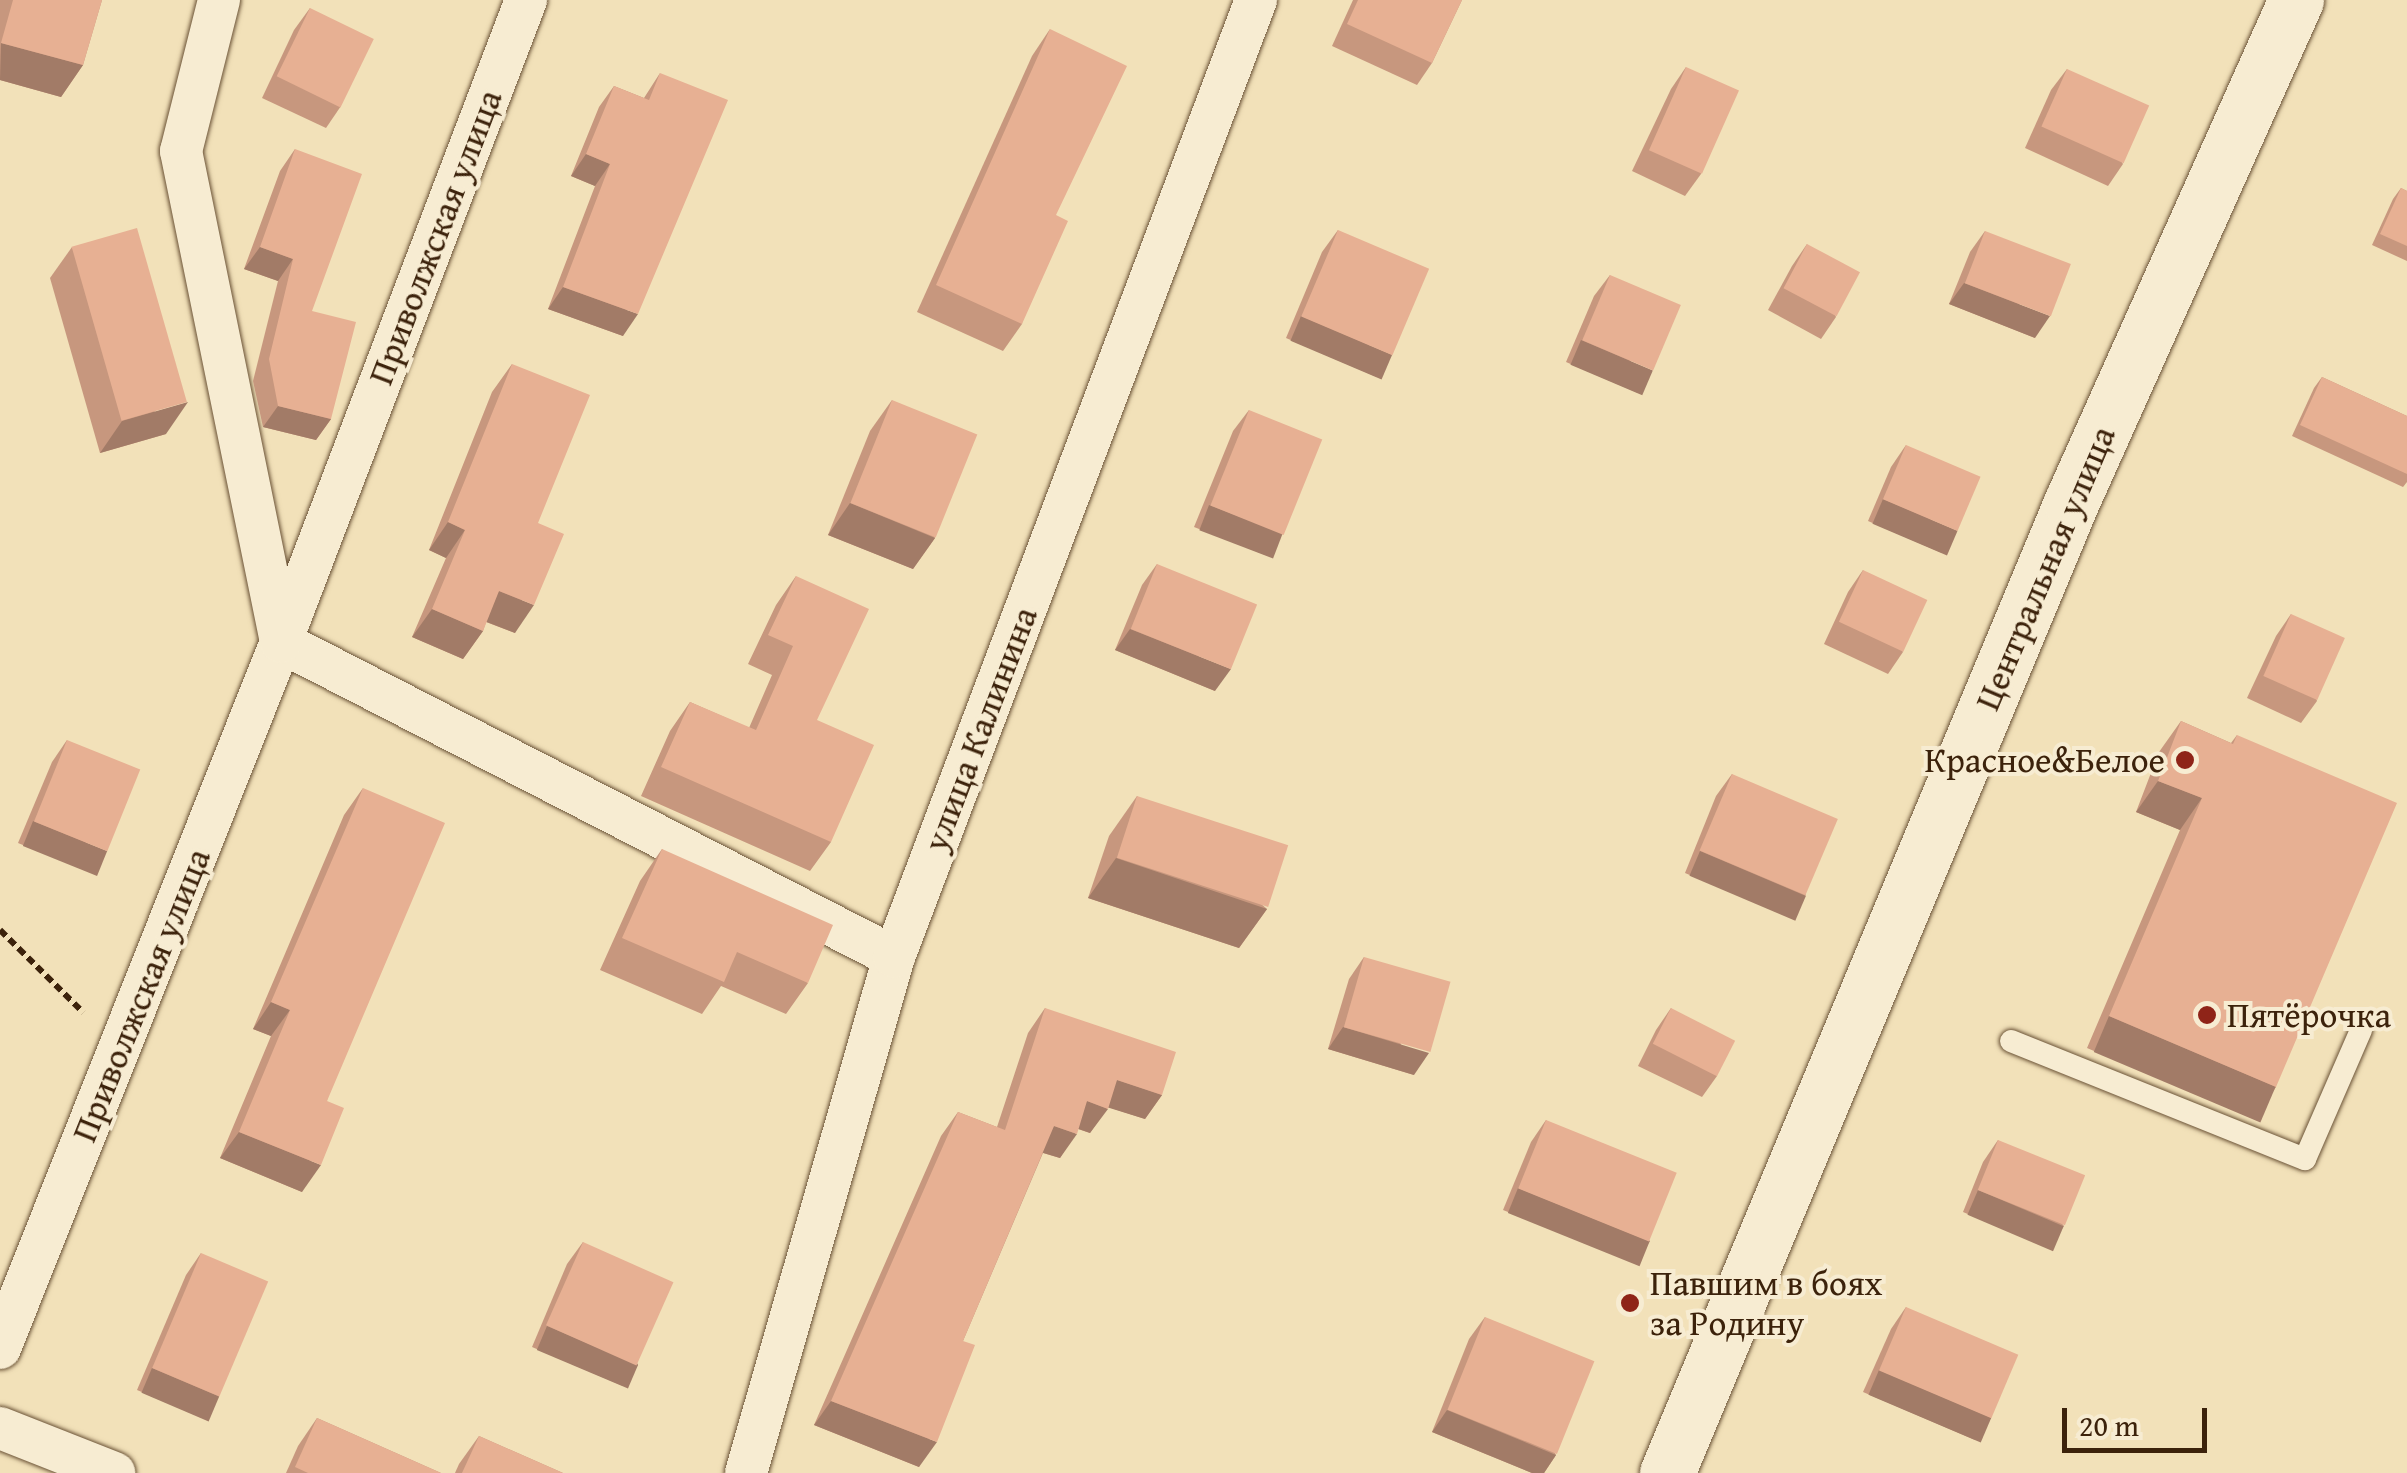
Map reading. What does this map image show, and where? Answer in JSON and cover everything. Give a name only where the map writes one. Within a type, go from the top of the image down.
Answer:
[{"type":"street","points":[[218,0],[181,152],[281,642],[894,956]]},
{"type":"street","name":"Приволжская улица","points":[[0,1348],[281,642],[526,0]]},
{"type":"street","name":"улица Калинина","points":[[746,1473],[894,956],[1256,0]]},
{"type":"street","name":"Центральная улица","points":[[1667,1473],[2070,503],[2296,0]]},
{"type":"street","points":[[0,1428],[114,1473]]},
{"type":"lane","points":[[2011,1041],[2306,1159],[2361,1030]]},
{"type":"path","points":[[0,930],[120,1048]]},
{"type":"building","points":[[13,0],[102,0],[83,65],[1,43]]},
{"type":"building","points":[[1358,0],[1462,0],[1432,63],[1347,24]]},
{"type":"building","points":[[310,8],[374,39],[340,107],[277,76]]},
{"type":"building","points":[[1050,29],[1127,66],[1056,215],[1068,221],[1022,324],[936,285]]},
{"type":"building","points":[[1686,67],[1739,91],[1702,174],[1649,150]]},
{"type":"building","points":[[2067,69],[2149,106],[2124,163],[2041,127]]},
{"type":"building","points":[[660,73],[728,100],[638,314],[563,287],[610,164],[586,154],[614,86],[649,100]]},
{"type":"building","points":[[295,149],[362,174],[312,311],[356,322],[331,419],[278,406],[269,359],[293,259],[260,247]]},
{"type":"building","points":[[2401,188],[2407,191],[2407,246],[2380,234]]},
{"type":"building","points":[[137,228],[187,402],[122,421],[72,247]]},
{"type":"building","points":[[1338,230],[1429,269],[1392,355],[1301,317]]},
{"type":"building","points":[[1985,231],[2071,264],[2051,316],[1965,283]]},
{"type":"building","points":[[1807,244],[1860,272],[1837,316],[1784,288]]},
{"type":"building","points":[[1610,275],[1681,305],[1653,370],[1582,340]]},
{"type":"building","points":[[512,364],[590,395],[538,523],[564,534],[534,605],[499,591],[483,631],[432,609],[465,530],[448,522]]},
{"type":"building","points":[[2322,377],[2407,416],[2407,474],[2300,425]]},
{"type":"building","points":[[892,400],[977,434],[936,537],[850,503]]},
{"type":"building","points":[[1249,410],[1322,440],[1284,535],[1210,505]]},
{"type":"building","points":[[1906,445],[1981,477],[1958,531],[1883,499]]},
{"type":"building","points":[[1157,564],[1257,604],[1231,669],[1131,629]]},
{"type":"building","points":[[1863,570],[1927,600],[1903,652],[1839,622]]},
{"type":"building","points":[[796,576],[869,609],[817,720],[874,745],[831,842],[661,767],[690,702],[756,730],[793,646],[768,635]]},
{"type":"building","points":[[2291,614],[2345,638],[2317,700],[2263,676]]},
{"type":"building","points":[[2181,721],[2233,744],[2237,735],[2397,803],[2276,1087],[2109,1016],[2202,798],[2158,781]]},
{"type":"building","points":[[67,740],[140,770],[107,851],[34,822]]},
{"type":"building","points":[[1732,774],[1838,819],[1805,895],[1700,850]]},
{"type":"building","points":[[363,788],[445,823],[327,1101],[344,1108],[321,1165],[239,1132],[290,1010],[271,1002]]},
{"type":"building","points":[[1137,796],[1288,845],[1268,907],[1117,858]]},
{"type":"building","points":[[662,849],[833,925],[808,983],[737,952],[724,982],[622,938]]},
{"type":"building","points":[[1364,957],[1451,982],[1430,1052],[1344,1027]]},
{"type":"building","points":[[1045,1008],[1176,1052],[1162,1095],[1117,1080],[1108,1109],[1087,1101],[1077,1134],[1054,1126],[963,1341],[975,1345],[937,1442],[831,1401],[958,1112],[1005,1130]]},
{"type":"building","points":[[1671,1008],[1735,1041],[1717,1076],[1653,1044]]},
{"type":"building","points":[[1546,1120],[1677,1173],[1649,1241],[1518,1189]]},
{"type":"building","points":[[1998,1140],[2085,1175],[2065,1225],[1978,1190]]},
{"type":"building","points":[[583,1242],[673,1282],[636,1365],[546,1325]]},
{"type":"building","points":[[201,1253],[268,1282],[219,1397],[152,1368]]},
{"type":"building","points":[[1906,1307],[2018,1355],[1991,1418],[1879,1371]]},
{"type":"building","points":[[1485,1317],[1594,1361],[1557,1454],[1448,1410]]},
{"type":"building","points":[[317,1418],[441,1473],[308,1473],[295,1467]]},
{"type":"building","points":[[479,1436],[563,1473],[462,1473]]},
{"type":"place","name":"Красное&Белое","points":[[2185,760]]},
{"type":"place","name":"Пятёрочка","points":[[2207,1015]]},
{"type":"place","name":"Павшим в боях за Родину","points":[[1630,1303]]}]
